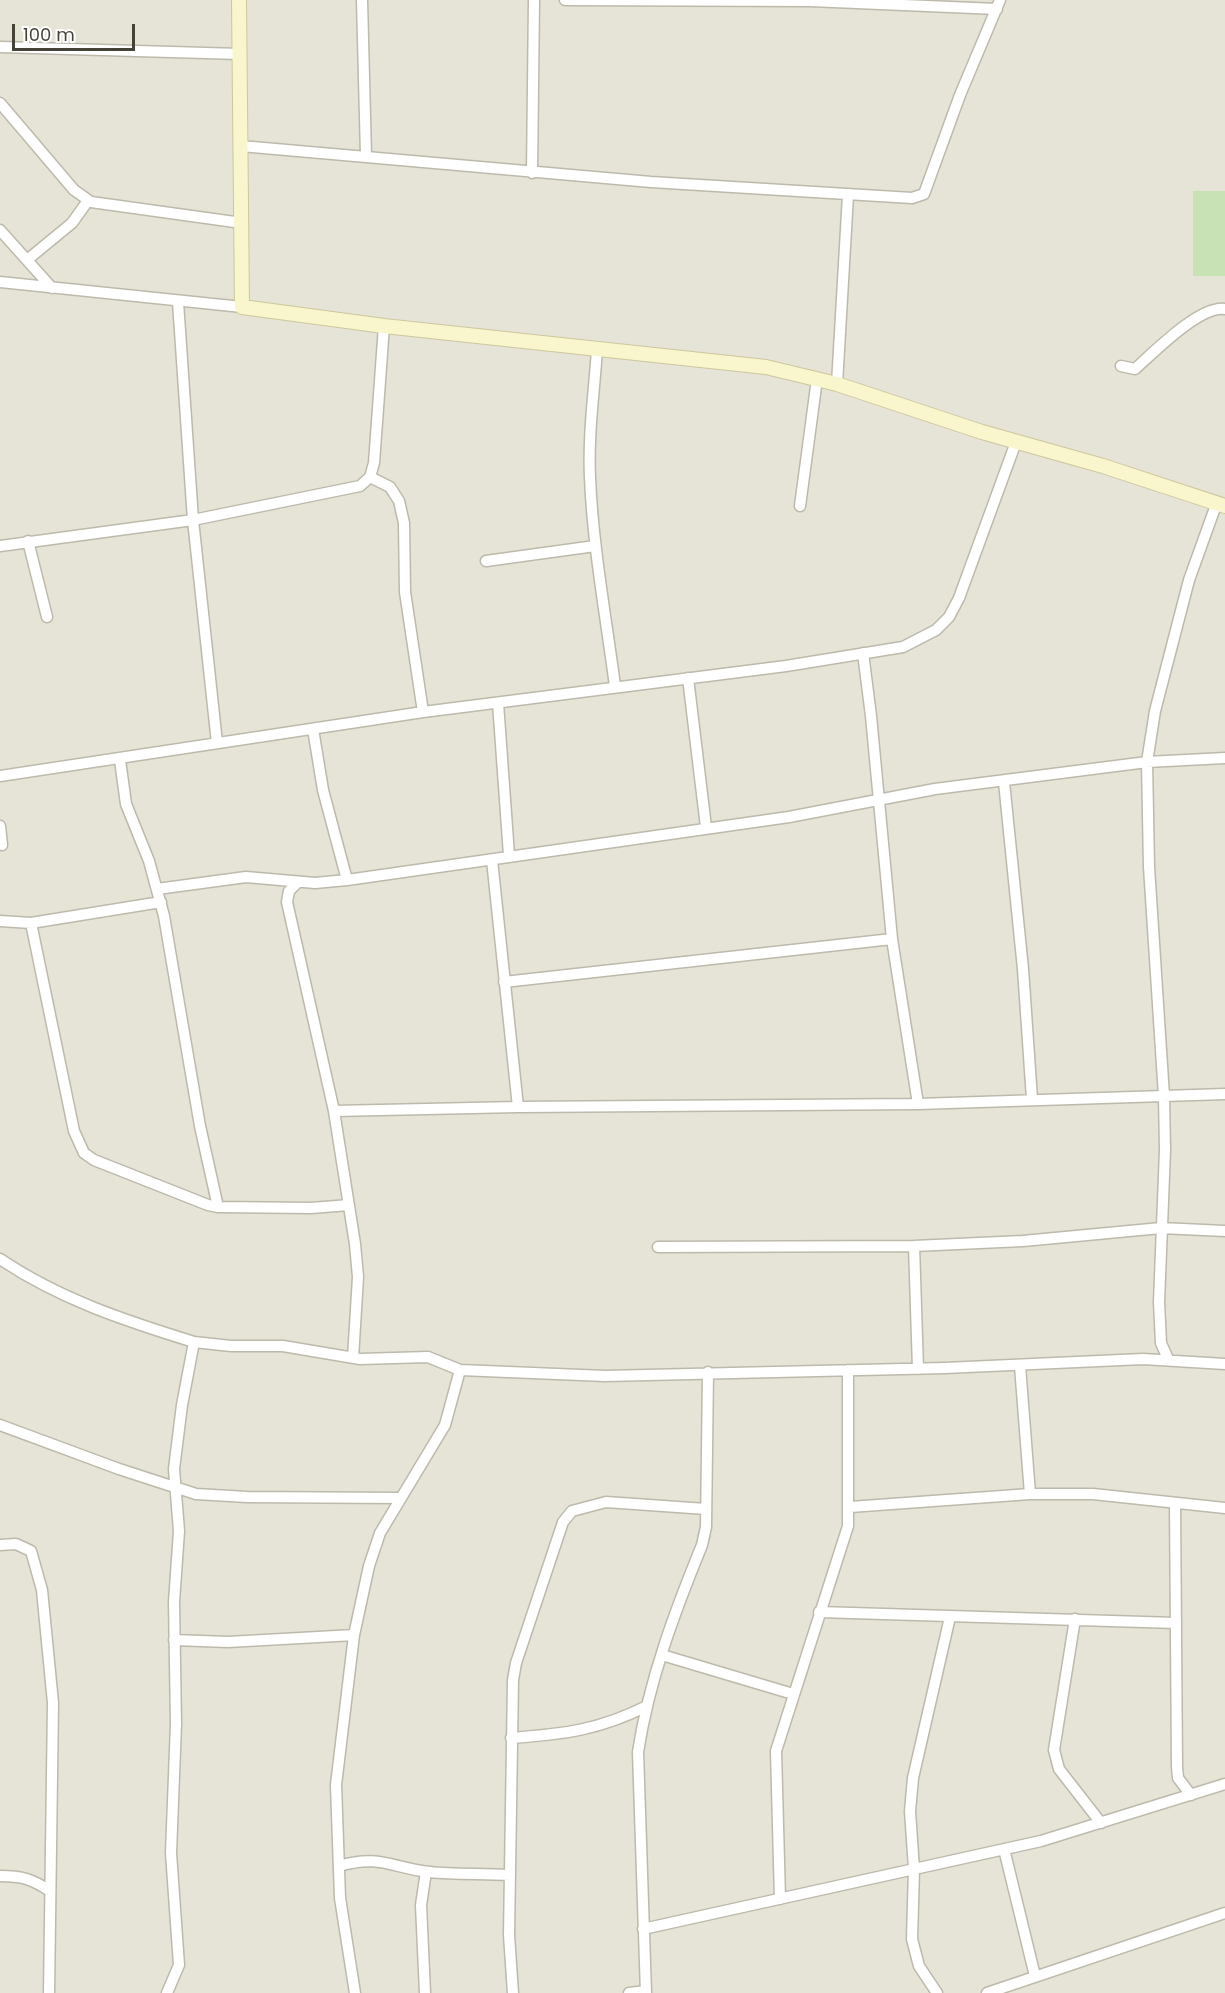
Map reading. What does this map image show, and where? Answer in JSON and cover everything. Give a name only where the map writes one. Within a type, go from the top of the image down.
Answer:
[{"type":"street","points":[[239,0],[242,307]]},
{"type":"street","points":[[362,0],[366,156]]},
{"type":"street","points":[[532,173],[534,0]]},
{"type":"street","points":[[242,146],[444,162],[532,173],[900,199],[924,194],[998,4],[565,0]]},
{"type":"street","points":[[0,47],[240,54]]},
{"type":"street","points":[[0,103],[74,190],[91,202]]},
{"type":"street","points":[[837,384],[848,195]]},
{"type":"street","points":[[27,260],[72,223],[87,202],[242,223]]},
{"type":"street","points":[[0,230],[52,288]]},
{"type":"street","points":[[0,282],[242,307],[384,326],[766,367],[837,384],[1016,442],[1103,466],[1221,506],[1189,580],[1155,711],[1147,762],[1149,867],[1164,1095],[1165,1150],[1159,1302],[1161,1343],[1168,1359]]},
{"type":"street","points":[[178,302],[194,519],[217,743]]},
{"type":"street","points":[[1121,366],[1135,369],[1173,336],[1211,309],[1225,309]]},
{"type":"street","points":[[0,546],[194,519],[347,491],[360,486],[370,477],[374,463],[384,326]]},
{"type":"street","points":[[597,350],[590,446],[595,546],[615,686]]},
{"type":"street","points":[[800,506],[817,379]]},
{"type":"street","points":[[0,776],[423,712],[786,666],[903,647],[936,630],[949,617],[959,598],[1016,442]]},
{"type":"street","points":[[370,477],[390,487],[399,501],[404,523],[405,591],[423,712]]},
{"type":"street","points":[[28,542],[47,617]]},
{"type":"street","points":[[486,561],[595,546]]},
{"type":"street","points":[[863,653],[872,716],[877,799],[892,939],[918,1104]]},
{"type":"street","points":[[688,678],[706,827]]},
{"type":"street","points":[[498,703],[509,855]]},
{"type":"street","points":[[313,729],[323,790],[347,880]]},
{"type":"street","points":[[157,889],[246,877],[298,882],[347,880],[492,860],[509,855],[789,817],[877,799],[1147,762],[1225,758]]},
{"type":"street","points":[[120,759],[126,804],[149,861],[161,902],[200,1126],[218,1207]]},
{"type":"street","points":[[1004,782],[1023,969],[1032,1100]]},
{"type":"street","points":[[0,826],[2,844]]},
{"type":"street","points":[[492,860],[518,1107]]},
{"type":"street","points":[[298,882],[289,891],[287,902],[334,1111],[358,1277],[353,1358]]},
{"type":"street","points":[[0,921],[31,923],[161,902]]},
{"type":"street","points":[[31,923],[74,1131],[84,1153],[93,1160],[218,1207],[311,1208],[349,1205]]},
{"type":"street","points":[[504,982],[892,939]]},
{"type":"street","points":[[334,1111],[918,1104],[1225,1094]]},
{"type":"street","points":[[658,1247],[914,1246],[1023,1241],[1161,1228],[1225,1232]]},
{"type":"street","points":[[914,1246],[918,1369]]},
{"type":"street","points":[[0,1259],[57,1293],[134,1324],[194,1342],[231,1346],[283,1346],[353,1358],[428,1357],[460,1371],[605,1376],[1020,1366],[1168,1359],[1225,1364]]},
{"type":"street","points":[[167,1993],[178,1965],[171,1872],[176,1724],[174,1640],[178,1531],[175,1485],[179,1425],[194,1342]]},
{"type":"street","points":[[1020,1366],[1030,1494]]},
{"type":"street","points":[[780,1899],[776,1751],[843,1543],[850,1507],[848,1370]]},
{"type":"street","points":[[355,1993],[343,1924],[336,1785],[354,1635],[369,1566],[380,1533],[427,1450],[445,1425],[460,1371]]},
{"type":"street","points":[[629,1993],[646,1992],[638,1752],[647,1706],[662,1654],[702,1545],[706,1509],[708,1372]]},
{"type":"street","points":[[0,1425],[119,1469],[175,1485],[196,1494],[247,1497],[401,1498]]},
{"type":"street","points":[[850,1507],[1030,1494],[1093,1494],[1225,1508]]},
{"type":"street","points":[[513,1993],[510,1875],[511,1738],[516,1663],[563,1522],[572,1511],[606,1502],[706,1509]]},
{"type":"street","points":[[1175,1504],[1178,1778],[1191,1795]]},
{"type":"street","points":[[0,1545],[16,1544],[31,1551],[42,1590],[53,1703],[49,1993]]},
{"type":"street","points":[[819,1612],[1176,1623]]},
{"type":"street","points":[[937,1993],[919,1966],[912,1939],[914,1869],[910,1793],[950,1617]]},
{"type":"street","points":[[1075,1619],[1054,1750],[1059,1769],[1101,1823]]},
{"type":"street","points":[[174,1640],[228,1642],[354,1635]]},
{"type":"street","points":[[662,1654],[793,1694]]},
{"type":"street","points":[[511,1738],[584,1731],[619,1720],[647,1706]]},
{"type":"street","points":[[643,1929],[1004,1849],[1101,1823],[1225,1784]]},
{"type":"street","points":[[1004,1849],[1035,1976]]},
{"type":"street","points":[[339,1866],[360,1860],[382,1861],[426,1872],[510,1875]]},
{"type":"street","points":[[425,1993],[421,1905],[426,1872]]},
{"type":"street","points":[[0,1876],[23,1876],[50,1891]]},
{"type":"street","points":[[987,1993],[1225,1913]]},
{"type":"shaded area","points":[[0,0],[1225,0],[1225,1993],[0,1993]]},
{"type":"green space","points":[[1193,191],[1225,191],[1225,276],[1193,276]]}]
